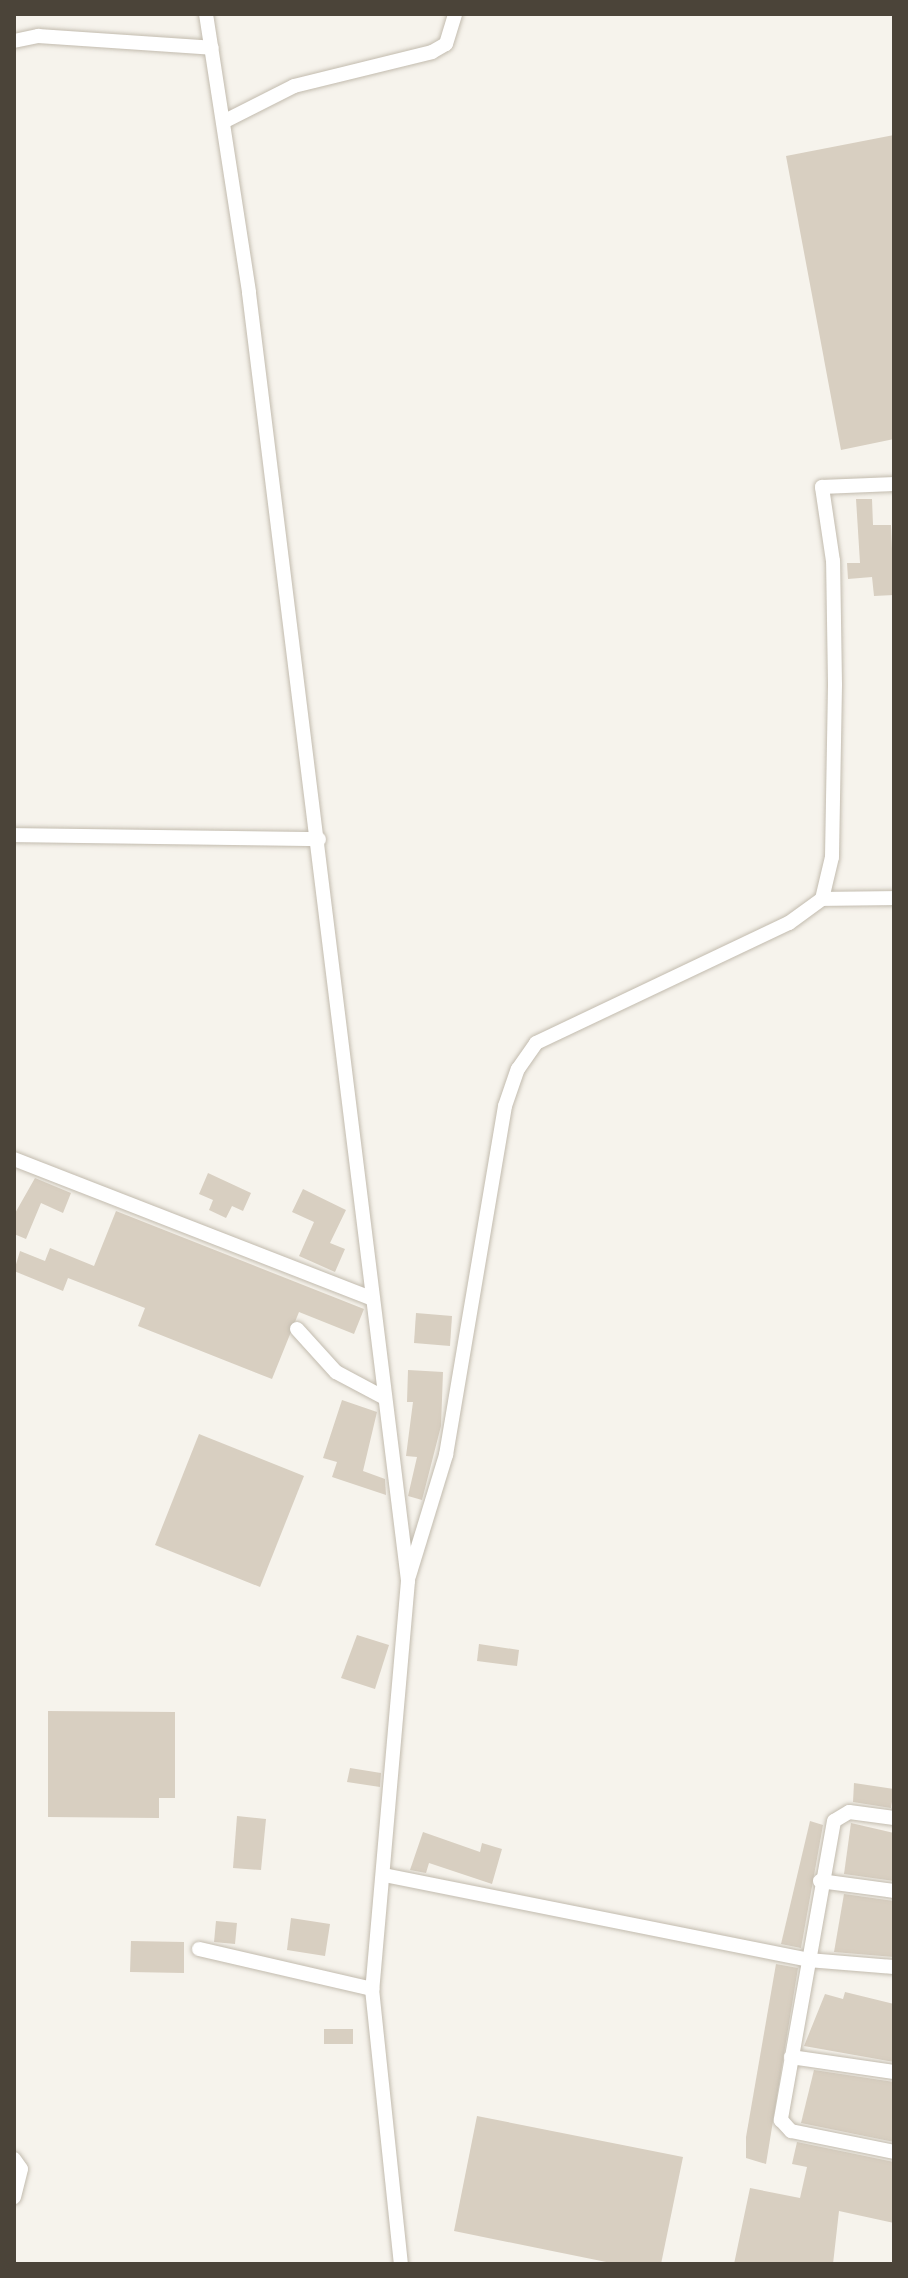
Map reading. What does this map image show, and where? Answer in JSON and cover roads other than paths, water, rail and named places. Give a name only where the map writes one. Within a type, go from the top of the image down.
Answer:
[{"type":"street","points":[[206,14],[225,121],[319,839],[408,1581],[372,1989],[401,2264]]},
{"type":"street","points":[[225,121],[294,86],[432,52],[446,44],[455,14]]},
{"type":"street","points":[[14,41],[38,36],[212,48]]},
{"type":"street","points":[[822,899],[832,857],[835,654],[822,487],[894,484]]},
{"type":"street","points":[[14,835],[319,839]]},
{"type":"street","points":[[408,1581],[446,1455],[505,1106],[525,1055],[559,1031],[789,923],[822,899],[894,898]]},
{"type":"street","points":[[14,1159],[373,1299]]},
{"type":"street","points":[[297,1329],[336,1372],[385,1398]]},
{"type":"street","points":[[894,1818],[838,1814],[820,1881],[781,2120],[786,2129],[894,2152]]},
{"type":"street","points":[[384,1875],[808,1960],[894,1967]]},
{"type":"street","points":[[820,1881],[894,1891]]},
{"type":"street","points":[[199,1949],[372,1989]]},
{"type":"street","points":[[791,2057],[894,2072]]},
{"type":"street","points":[[14,2159],[21,2169],[14,2197]]}]
